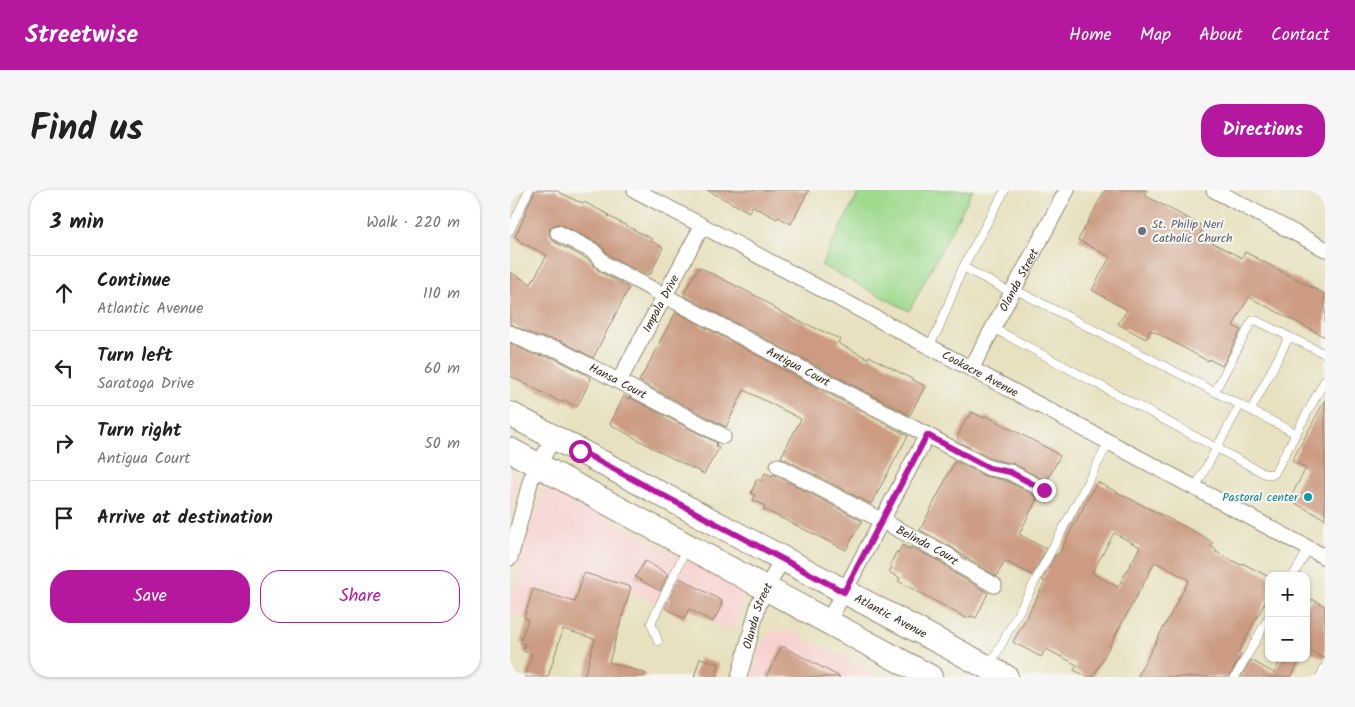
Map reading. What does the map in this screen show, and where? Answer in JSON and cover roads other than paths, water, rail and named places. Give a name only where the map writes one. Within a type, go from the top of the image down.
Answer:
[{"type":"main road","name":"Atlantic Avenue","points":[[510,414],[997,673]]},
{"type":"main road","points":[[510,450],[767,588],[918,674]]},
{"type":"street","name":"Cookacre Avenue","points":[[635,190],[1325,557]]},
{"type":"street","name":"Olanda Street","points":[[972,369],[1066,190]]},
{"type":"street","points":[[1214,190],[1325,249]]},
{"type":"street","name":"Impala Drive","points":[[619,381],[702,226]]},
{"type":"street","name":"Antigua Court","points":[[558,233],[593,251],[605,264],[989,468],[1010,472],[1044,490]]},
{"type":"street","name":"Hansa Court","points":[[510,333],[534,346],[558,349],[722,436]]},
{"type":"street","points":[[828,622],[927,435]]},
{"type":"street","points":[[510,558],[531,479],[554,438]]},
{"type":"street","name":"Belinda Court","points":[[778,466],[949,556],[958,565],[994,585]]},
{"type":"street","name":"Olanda Street","points":[[739,677],[759,603],[782,559]]},
{"type":"lane","points":[[510,230],[529,190]]},
{"type":"lane","points":[[929,346],[939,328],[963,268],[1005,190]]},
{"type":"lane","points":[[963,268],[1013,291],[1295,433]]},
{"type":"lane","points":[[1214,391],[1252,321],[1255,320],[1325,354]]},
{"type":"lane","points":[[993,328],[1265,474],[1274,474],[1325,380]]},
{"type":"lane","points":[[1251,410],[1289,337]]},
{"type":"lane","points":[[1195,488],[1240,405]]},
{"type":"lane","points":[[997,673],[1109,442]]},
{"type":"lane","points":[[658,641],[651,623],[688,546]]},
{"type":"lane","points":[[1295,572],[1308,548]]},
{"type":"lane","points":[[1235,677],[1265,624]]},
{"type":"lane","points":[[1320,677],[1325,667]]},
{"type":"place","name":"St. Philip Neri Catholic Church","points":[[1142,231]]},
{"type":"place","name":"Pastoral center","points":[[1308,497]]}]
